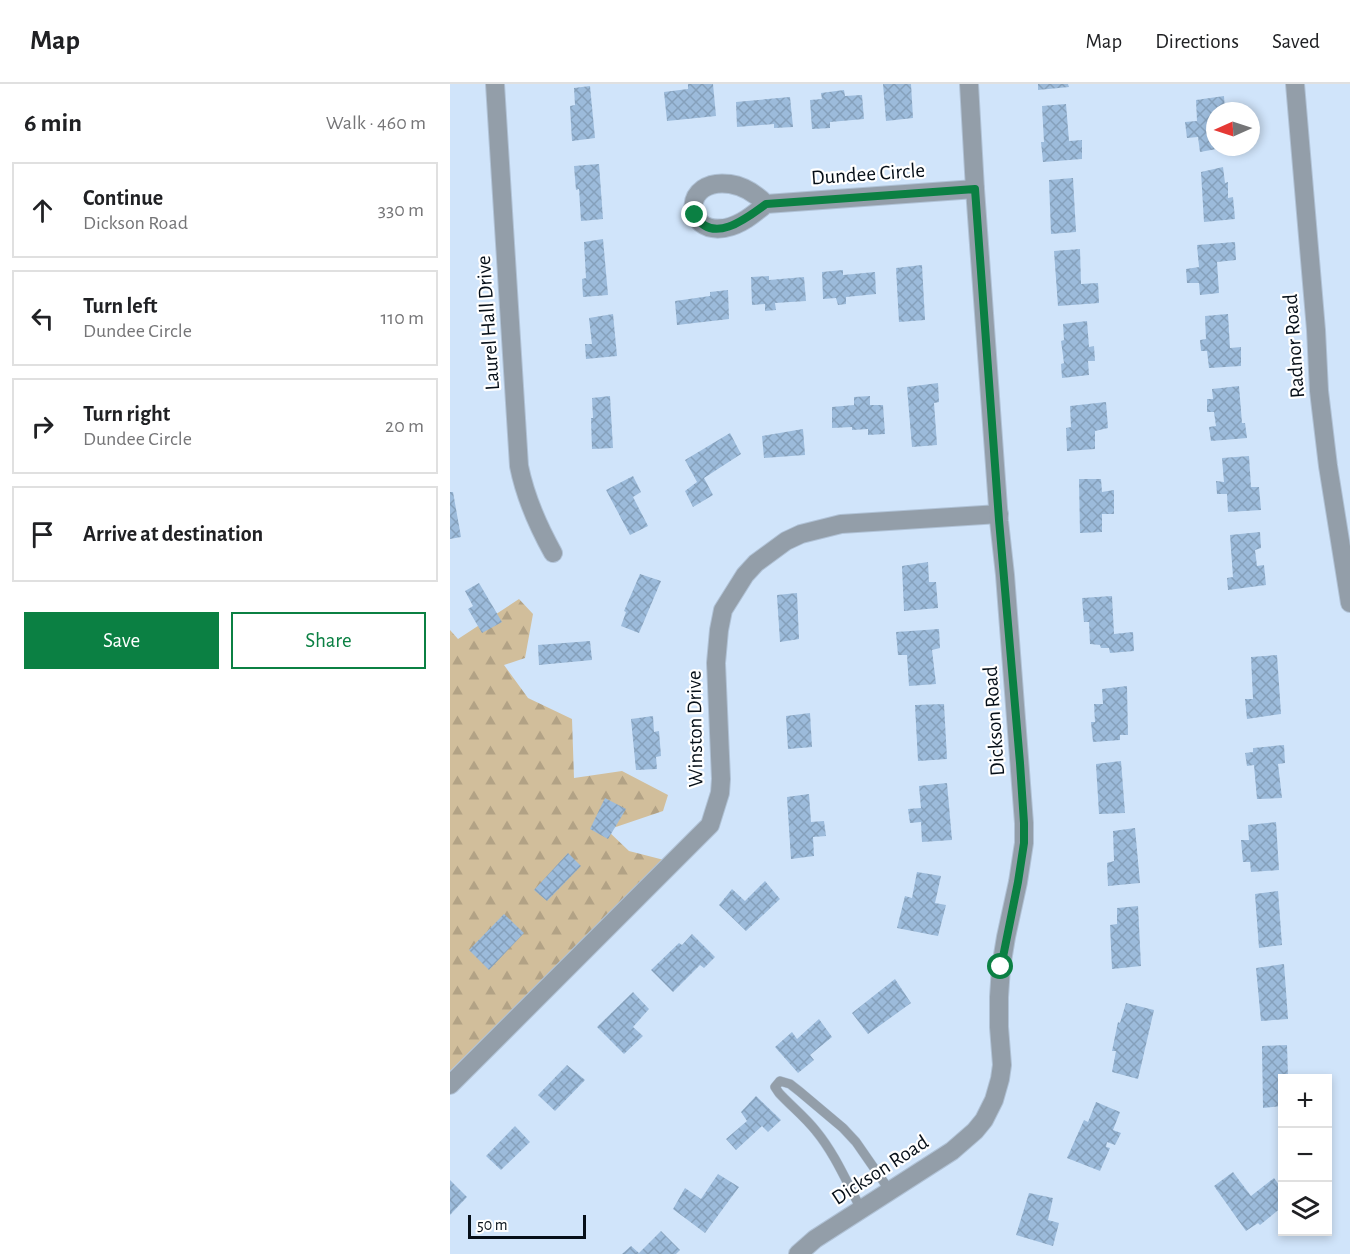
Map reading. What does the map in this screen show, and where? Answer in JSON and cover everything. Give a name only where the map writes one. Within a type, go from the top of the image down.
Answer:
[{"type":"street","name":"Laurel Hall Drive","points":[[495,84],[519,466],[533,511],[553,553]]},
{"type":"street","name":"Dickson Road","points":[[798,1254],[808,1244],[952,1150],[975,1131],[984,1120],[994,1100],[1000,1079],[1002,1065],[999,1027],[1001,967],[1018,882],[1024,843],[1024,823],[999,514],[969,84]]},
{"type":"street","name":"Radnor Road","points":[[1295,84],[1319,391],[1328,466],[1350,603]]},
{"type":"street","name":"Dundee Circle","points":[[766,204],[975,189]]},
{"type":"street","name":"Winston Drive","points":[[450,1084],[710,825],[720,793],[721,780],[716,663],[719,630],[723,610],[745,575],[756,563],[801,534],[841,524],[999,514]]},
{"type":"lane","points":[[861,1209],[818,1133],[775,1087],[780,1081],[790,1084],[843,1128],[890,1191]]},
{"type":"green space","points":[[519,599],[533,614],[525,658],[504,665],[528,698],[572,719],[574,778],[622,771],[668,795],[663,811],[607,830],[629,851],[664,860],[450,1071],[450,630],[458,639]]},
{"type":"building","points":[[688,84],[713,84],[716,116],[667,121],[664,92],[688,89]]},
{"type":"building","points":[[883,84],[911,84],[913,118],[886,121]]},
{"type":"building","points":[[1038,84],[1068,84],[1069,87],[1038,90]]},
{"type":"building","points":[[590,86],[595,138],[572,141],[570,106],[575,105],[574,88]]},
{"type":"building","points":[[844,90],[845,96],[862,95],[864,119],[830,122],[830,128],[812,129],[810,100],[822,99],[821,93]]},
{"type":"building","points":[[1224,96],[1224,102],[1206,102],[1206,151],[1200,152],[1198,137],[1187,138],[1185,122],[1197,121],[1196,100]]},
{"type":"building","points":[[790,97],[793,127],[774,128],[774,124],[737,127],[736,102]]},
{"type":"building","points":[[1066,104],[1069,141],[1082,140],[1082,159],[1043,162],[1042,106]]},
{"type":"building","points":[[599,164],[603,219],[581,221],[579,189],[576,190],[574,166]]},
{"type":"building","points":[[1223,167],[1225,183],[1228,182],[1228,198],[1233,197],[1235,219],[1204,222],[1201,172]]},
{"type":"building","points":[[1073,178],[1076,232],[1051,234],[1049,180]]},
{"type":"building","points":[[603,239],[608,295],[583,297],[582,279],[586,278],[584,242]]},
{"type":"building","points":[[1235,242],[1236,260],[1217,262],[1219,293],[1200,295],[1199,283],[1187,283],[1186,269],[1199,267],[1197,245]]},
{"type":"building","points":[[1080,249],[1081,284],[1098,283],[1099,303],[1058,306],[1054,251]]},
{"type":"building","points":[[922,265],[925,320],[899,322],[896,268]]},
{"type":"building","points":[[843,270],[843,275],[875,272],[876,294],[846,297],[846,304],[838,305],[836,298],[823,299],[822,272]]},
{"type":"building","points":[[769,276],[769,280],[804,277],[806,301],[775,303],[776,310],[765,311],[765,304],[752,305],[751,277]]},
{"type":"building","points":[[728,290],[729,319],[677,325],[675,301],[710,296],[710,292]]},
{"type":"building","points":[[613,314],[617,356],[586,359],[585,344],[592,344],[589,318]]},
{"type":"building","points":[[1228,314],[1230,348],[1241,347],[1241,366],[1209,368],[1207,351],[1201,351],[1200,340],[1206,339],[1205,316]]},
{"type":"building","points":[[1087,321],[1089,347],[1094,346],[1095,361],[1088,361],[1089,375],[1062,378],[1063,324]]},
{"type":"building","points":[[938,383],[939,402],[934,403],[937,445],[912,447],[907,387]]},
{"type":"building","points":[[1239,386],[1242,423],[1245,423],[1247,438],[1211,441],[1209,427],[1216,426],[1214,412],[1207,412],[1207,399],[1213,399],[1212,389]]},
{"type":"building","points":[[610,396],[613,448],[592,449],[592,398]]},
{"type":"building","points":[[870,396],[870,405],[883,405],[885,434],[868,435],[868,429],[852,430],[852,427],[832,428],[832,407],[854,405],[854,397]]},
{"type":"building","points":[[1106,402],[1108,428],[1095,431],[1095,449],[1067,451],[1066,428],[1071,427],[1070,406]]},
{"type":"building","points":[[803,429],[805,455],[764,458],[762,436]]},
{"type":"building","points":[[730,433],[741,454],[704,478],[713,495],[693,507],[685,491],[697,482],[685,460]]},
{"type":"building","points":[[1249,456],[1251,487],[1259,487],[1261,510],[1228,512],[1227,494],[1217,494],[1216,481],[1224,482],[1222,458]]},
{"type":"building","points":[[633,476],[641,492],[633,497],[648,526],[630,535],[606,490]]},
{"type":"building","points":[[1079,479],[1101,479],[1102,492],[1114,490],[1114,514],[1102,514],[1102,532],[1080,533]]},
{"type":"building","points":[[450,492],[453,492],[461,537],[450,539]]},
{"type":"building","points":[[1260,532],[1261,548],[1255,550],[1257,566],[1264,565],[1266,585],[1228,590],[1227,578],[1233,577],[1230,535]]},
{"type":"building","points":[[928,562],[929,582],[936,582],[938,608],[904,611],[902,566]]},
{"type":"building","points":[[640,574],[661,581],[639,633],[621,626],[626,612],[624,611]]},
{"type":"building","points":[[479,583],[502,622],[482,633],[468,609],[473,606],[465,591]]},
{"type":"building","points":[[797,593],[799,639],[780,642],[777,595]]},
{"type":"building","points":[[1112,596],[1114,634],[1133,632],[1134,651],[1110,653],[1109,648],[1090,644],[1089,622],[1084,622],[1082,598]]},
{"type":"building","points":[[939,629],[940,648],[932,650],[936,684],[909,686],[907,655],[898,655],[896,632]]},
{"type":"building","points":[[590,641],[592,660],[539,665],[538,645]]},
{"type":"building","points":[[1277,655],[1281,714],[1247,719],[1245,699],[1253,699],[1251,657]]},
{"type":"building","points":[[1127,686],[1128,735],[1120,735],[1120,740],[1093,742],[1091,722],[1095,722],[1094,704],[1103,704],[1102,689]]},
{"type":"building","points":[[944,704],[947,759],[918,761],[915,705]]},
{"type":"building","points":[[810,713],[812,747],[788,749],[786,716]]},
{"type":"building","points":[[653,716],[654,732],[659,731],[661,756],[656,757],[657,769],[636,770],[631,719]]},
{"type":"building","points":[[1284,745],[1285,763],[1278,764],[1282,798],[1257,799],[1254,765],[1247,766],[1245,753],[1253,752],[1253,748]]},
{"type":"building","points":[[1121,761],[1125,813],[1099,814],[1096,764]]},
{"type":"building","points":[[947,783],[952,840],[922,842],[921,822],[910,823],[908,809],[921,808],[919,786]]},
{"type":"building","points":[[809,794],[811,822],[824,821],[826,836],[813,837],[814,856],[791,859],[787,797]]},
{"type":"building","points":[[605,798],[626,809],[608,839],[590,829]]},
{"type":"building","points":[[1276,822],[1279,870],[1251,872],[1250,862],[1243,862],[1241,840],[1249,840],[1248,825]]},
{"type":"building","points":[[1135,828],[1140,883],[1108,886],[1107,863],[1114,861],[1113,831]]},
{"type":"building","points":[[568,853],[581,866],[547,901],[534,890]]},
{"type":"building","points":[[917,872],[941,876],[935,903],[946,905],[938,936],[897,928],[905,896],[912,898]]},
{"type":"building","points":[[765,881],[780,899],[746,931],[719,905],[732,889],[745,901]]},
{"type":"building","points":[[1278,891],[1282,945],[1259,948],[1255,894]]},
{"type":"building","points":[[1138,906],[1141,966],[1112,969],[1110,925],[1117,924],[1117,908]]},
{"type":"building","points":[[504,914],[524,933],[489,970],[469,950]]},
{"type":"building","points":[[692,934],[715,957],[704,968],[700,965],[673,992],[651,970],[679,943],[682,945]]},
{"type":"building","points":[[1284,964],[1288,1019],[1261,1021],[1256,968]]},
{"type":"building","points":[[895,979],[911,1003],[868,1034],[852,1013]]},
{"type":"building","points":[[633,992],[649,1009],[633,1027],[643,1036],[624,1054],[597,1027]]},
{"type":"building","points":[[1126,1003],[1154,1010],[1138,1079],[1112,1072],[1116,1051],[1112,1051],[1118,1022],[1120,1023]]},
{"type":"building","points":[[819,1019],[832,1037],[810,1055],[814,1060],[798,1073],[775,1047],[792,1032],[797,1039]]},
{"type":"building","points":[[1287,1045],[1288,1074],[1278,1074],[1278,1106],[1263,1108],[1262,1046]]},
{"type":"building","points":[[567,1065],[585,1080],[555,1111],[538,1095]]},
{"type":"building","points":[[756,1096],[781,1120],[768,1132],[762,1126],[736,1150],[726,1139],[747,1121],[741,1112]]},
{"type":"building","points":[[1096,1102],[1120,1112],[1113,1130],[1121,1133],[1115,1145],[1107,1142],[1106,1147],[1110,1148],[1100,1171],[1067,1158],[1084,1120],[1088,1122]]},
{"type":"building","points":[[515,1126],[530,1142],[501,1170],[486,1156]]},
{"type":"building","points":[[1233,1172],[1251,1196],[1274,1178],[1278,1184],[1278,1210],[1260,1225],[1258,1223],[1246,1231],[1214,1186]]},
{"type":"building","points":[[718,1174],[739,1187],[705,1233],[673,1209],[685,1188],[701,1199]]},
{"type":"building","points":[[450,1180],[467,1197],[450,1215]]},
{"type":"building","points":[[1029,1193],[1053,1198],[1048,1220],[1059,1223],[1053,1246],[1016,1235]]},
{"type":"building","points":[[661,1231],[680,1250],[676,1254],[622,1254],[631,1246],[639,1253]]},
{"type":"route","points":[[695,215],[706,227],[727,228],[738,224],[766,204],[975,189],[1024,823],[1024,843],[1018,882],[1001,967]]}]
